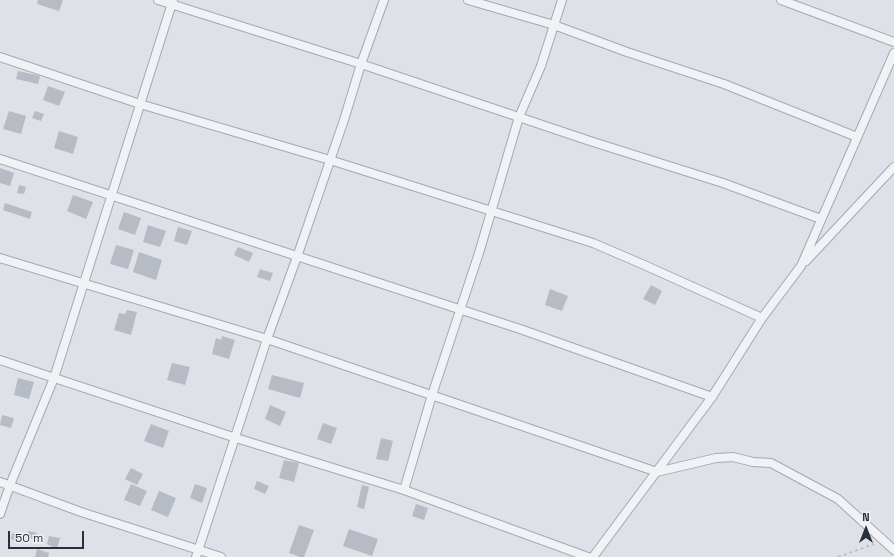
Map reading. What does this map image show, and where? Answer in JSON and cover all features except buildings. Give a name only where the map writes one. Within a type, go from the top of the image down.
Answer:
[{"type":"street","points":[[158,0],[172,2],[590,141],[723,183],[821,219]]},
{"type":"street","points":[[197,553],[268,339],[384,0]]},
{"type":"street","points":[[468,0],[554,25],[626,52],[724,84],[857,137]]},
{"type":"street","points":[[404,490],[432,395],[492,212],[519,117],[541,66],[562,0]]},
{"type":"street","points":[[781,0],[894,42]]},
{"type":"street","points":[[0,514],[10,485],[54,378],[172,2]]},
{"type":"street","points":[[801,266],[894,53]]},
{"type":"street","points":[[0,57],[140,104],[330,160],[593,243],[762,318]]},
{"type":"street","points":[[0,159],[111,194],[297,257],[520,329],[712,397]]},
{"type":"street","points":[[593,557],[712,397],[762,318],[801,266],[894,167]]},
{"type":"street","points":[[0,258],[268,339],[657,472],[716,458],[733,457],[753,462],[771,463],[838,499],[894,550]]},
{"type":"street","points":[[0,360],[236,438],[404,490],[588,557]]},
{"type":"street","points":[[0,482],[197,553],[221,557]]},
{"type":"path","points":[[838,557],[884,540]]}]
